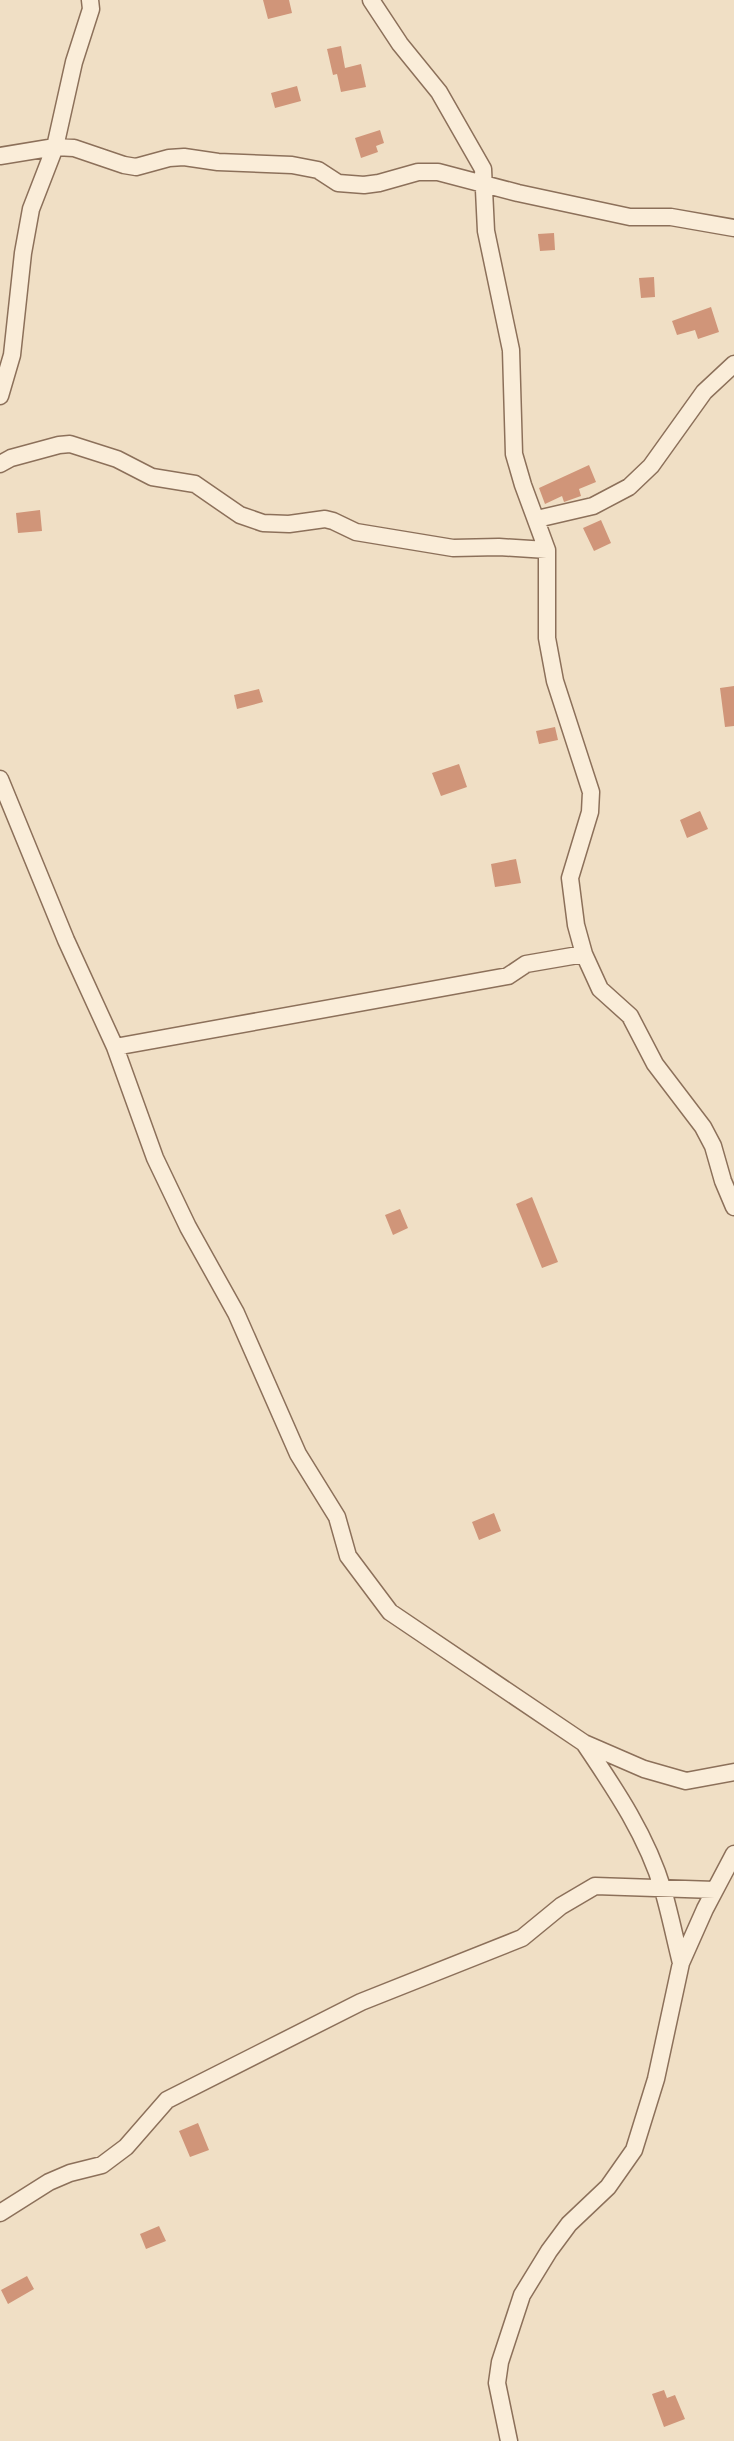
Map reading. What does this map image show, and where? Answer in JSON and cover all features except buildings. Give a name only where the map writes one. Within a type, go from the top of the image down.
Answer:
[{"type":"street","points":[[0,396],[12,355],[23,253],[31,209],[55,147],[74,62],[91,9],[90,0]]},
{"type":"street","points":[[371,0],[400,44],[439,92],[483,169],[486,231],[511,350],[514,454],[547,550],[547,638],[555,681],[591,792],[590,812],[570,878],[576,925],[584,954],[600,989],[630,1016],[655,1064],[703,1127],[713,1146],[734,1207]]},
{"type":"street","points":[[0,156],[55,147],[74,148],[136,167],[184,157],[218,162],[292,165],[318,170],[338,183],[364,185],[418,172],[438,172],[484,185],[629,217],[671,217],[734,229]]},
{"type":"street","points":[[537,519],[593,506],[629,487],[651,466],[704,392],[734,364]]},
{"type":"street","points":[[0,464],[11,458],[70,444],[117,459],[152,477],[195,484],[240,515],[263,523],[289,524],[325,519],[356,532],[453,548],[547,550]]},
{"type":"street","points":[[0,779],[66,940],[115,1047],[155,1158],[188,1227],[236,1313],[298,1454],[337,1517],[348,1556],[390,1612],[584,1743],[644,1769],[687,1781],[734,1772]]},
{"type":"street","points":[[115,1047],[508,976],[526,964],[584,954]]},
{"type":"street","points":[[584,1743],[647,1848],[663,1889],[681,1963]]},
{"type":"street","points":[[509,2441],[497,2383],[500,2362],[522,2295],[555,2242],[569,2224],[608,2187],[634,2150],[656,2079],[681,1963],[734,1854]]},
{"type":"street","points":[[0,2213],[70,2172],[102,2165],[125,2147],[167,2100],[361,2002],[522,1938],[561,1906],[595,1886],[715,1891]]}]
